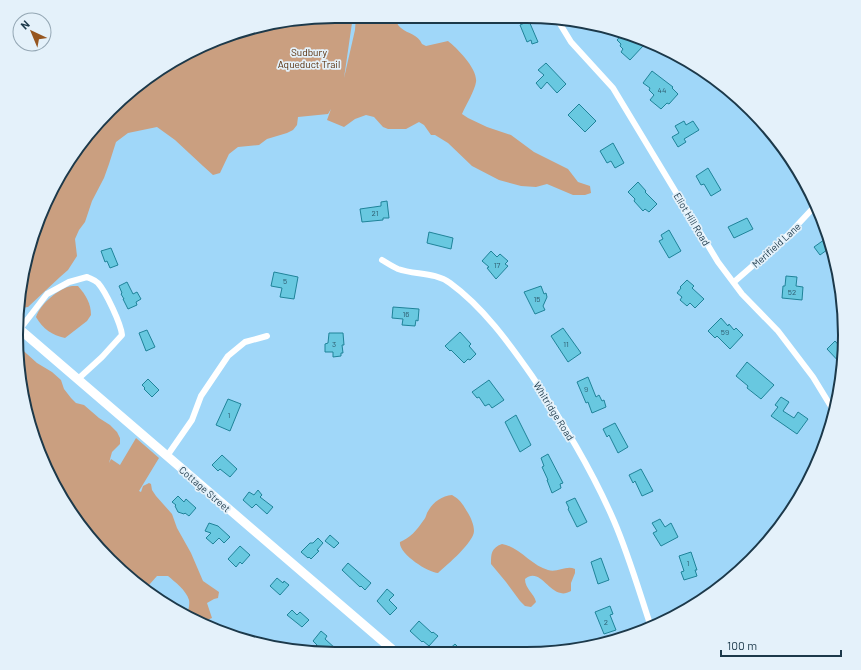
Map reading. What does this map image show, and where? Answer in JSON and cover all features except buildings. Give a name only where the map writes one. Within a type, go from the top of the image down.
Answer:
[{"type":"street","name":"Eliot Hill Road","points":[[561,25],[571,42],[613,88],[718,262],[742,294],[778,331],[813,377],[830,405]]},
{"type":"street","name":"Merifield Lane","points":[[734,282],[788,235],[811,210]]},
{"type":"street","name":"Whitridge Road","points":[[382,260],[399,269],[432,275],[449,282],[468,297],[517,354],[581,455],[613,519],[628,557],[649,621]]},
{"type":"street","points":[[24,321],[47,294],[69,282],[87,277],[98,284],[118,320],[122,329],[122,335],[102,357],[78,379]]},
{"type":"street","name":"Cottage Street","points":[[23,332],[390,647]]},
{"type":"street","points":[[167,456],[192,420],[201,396],[228,356],[245,342],[267,336]]},
{"type":"green space","name":"Sudbury Aqueduct Trail","points":[[352,23],[344,78],[356,23],[398,23],[400,27],[418,38],[422,44],[426,46],[448,41],[466,59],[476,77],[474,89],[462,114],[487,127],[511,135],[534,152],[568,169],[578,182],[590,186],[591,193],[585,195],[573,195],[547,184],[536,187],[521,186],[499,180],[472,166],[448,143],[435,135],[431,135],[424,125],[419,122],[406,129],[388,129],[383,127],[374,117],[366,115],[355,119],[344,127],[327,120],[331,109],[328,114],[298,117],[297,125],[293,130],[267,139],[259,145],[238,147],[229,154],[220,173],[213,175],[175,140],[157,127],[128,133],[116,142],[104,178],[92,201],[85,222],[75,239],[77,256],[68,270],[28,307],[25,308],[29,274],[47,216],[65,179],[87,145],[100,129],[129,100],[145,87],[179,65],[216,47],[274,29],[315,24]]},
{"type":"green space","points":[[72,286],[78,286],[88,300],[91,315],[87,321],[65,338],[48,331],[36,317],[41,307],[51,297],[61,290]]},
{"type":"green space","points":[[24,351],[37,363],[52,372],[61,380],[64,389],[76,403],[84,405],[117,432],[120,438],[120,444],[112,452],[109,463],[111,459],[120,465],[136,438],[159,458],[139,491],[141,492],[143,486],[149,483],[151,484],[152,490],[156,496],[172,514],[177,528],[191,553],[203,581],[219,592],[218,598],[207,603],[212,618],[208,620],[188,610],[188,596],[180,586],[168,576],[157,576],[149,585],[129,570],[100,541],[87,525],[55,473],[34,416],[29,396]]},
{"type":"green space","points":[[452,495],[460,501],[471,519],[474,531],[473,536],[465,547],[438,573],[433,572],[414,562],[404,551],[400,542],[416,531],[434,503],[441,498]]},
{"type":"green space","points":[[502,544],[514,548],[542,568],[551,571],[568,568],[575,569],[571,583],[571,591],[564,593],[558,592],[537,577],[531,576],[525,579],[525,582],[536,602],[531,607],[525,606],[491,564],[492,552],[496,547]]}]
